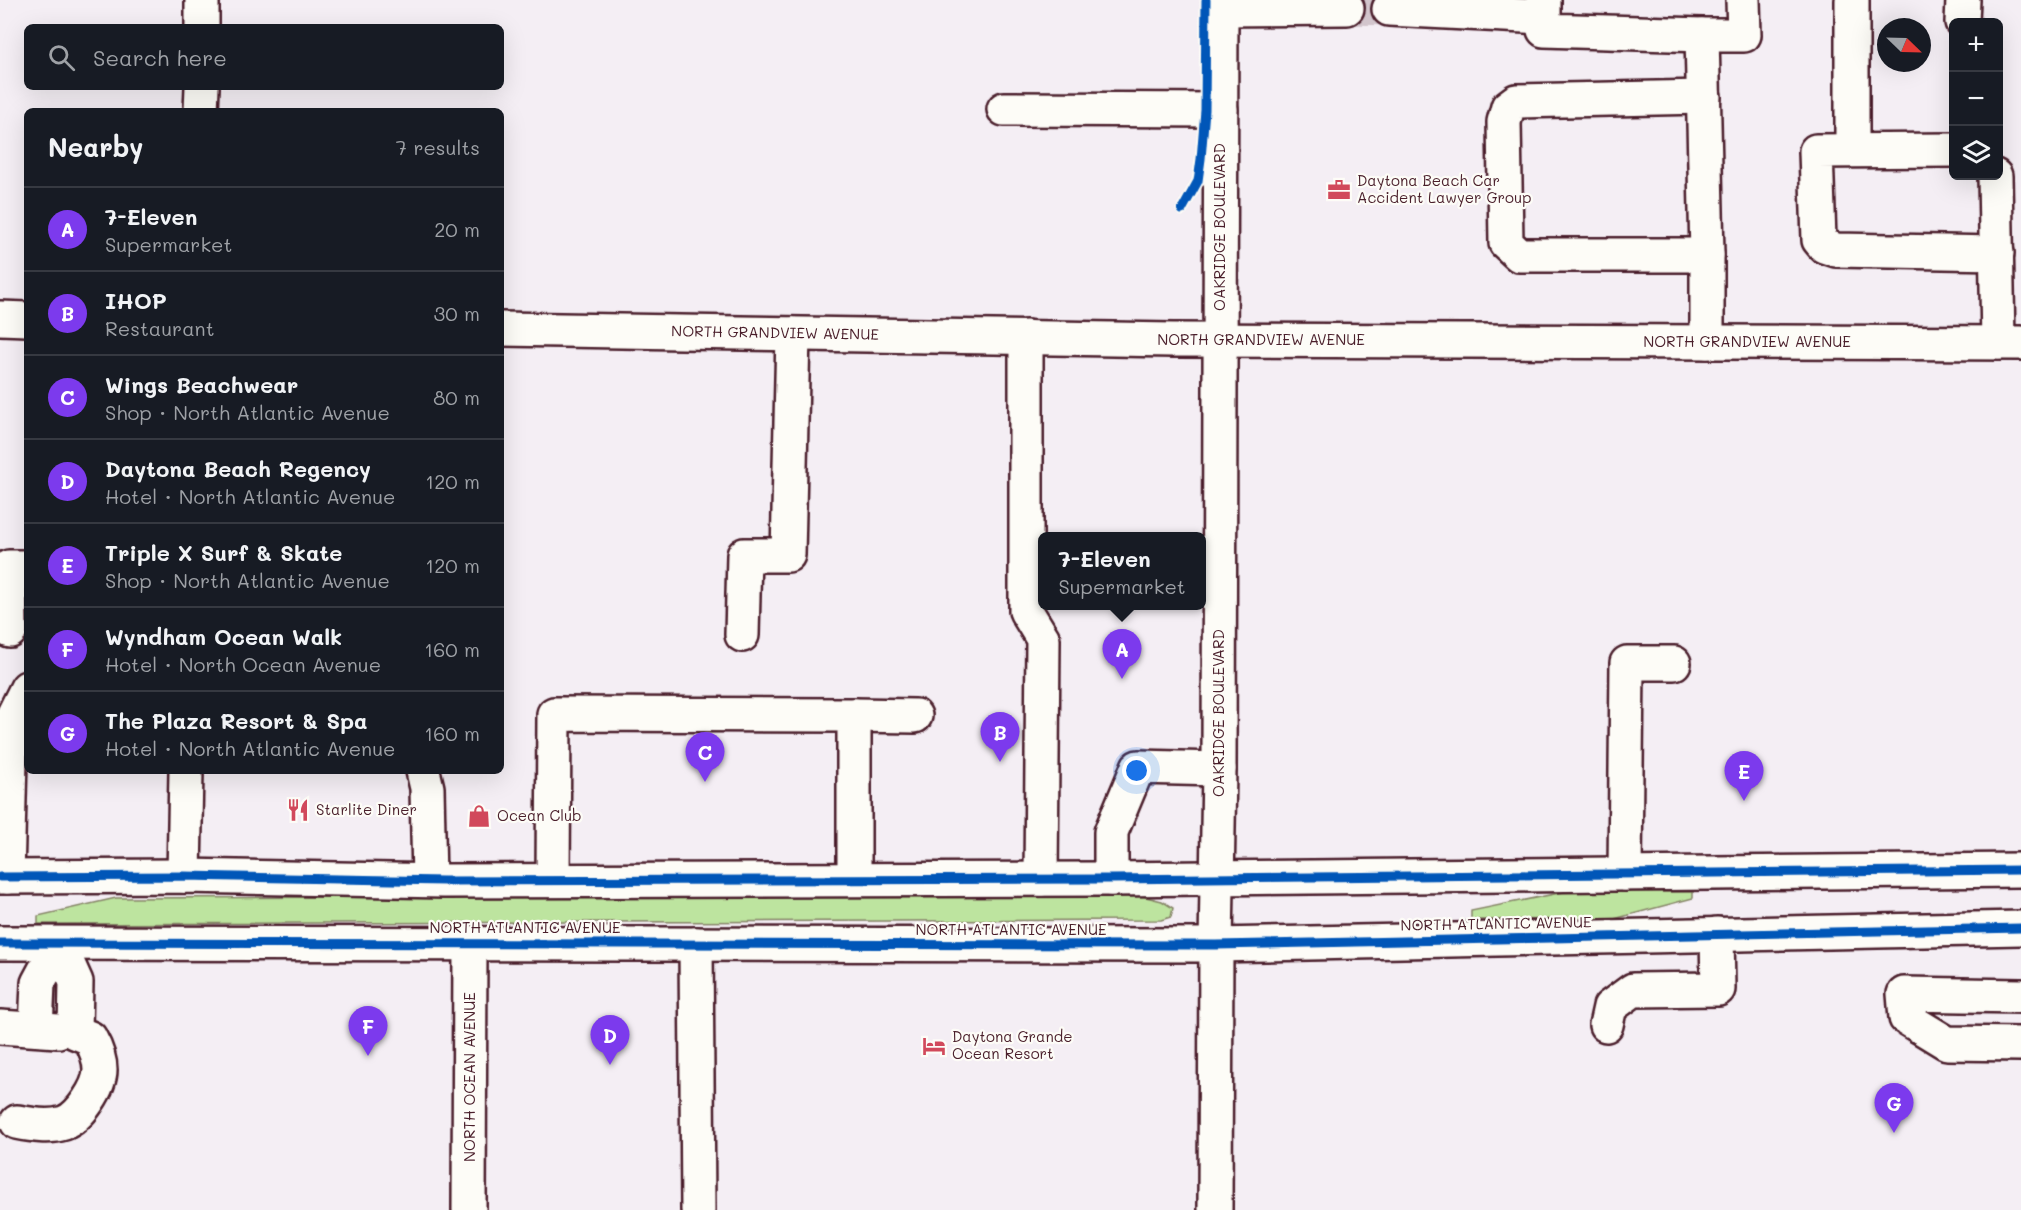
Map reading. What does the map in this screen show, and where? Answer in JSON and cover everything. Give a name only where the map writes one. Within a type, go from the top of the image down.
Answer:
[{"type":"main road","points":[[202,0],[202,24]]},
{"type":"main road","points":[[1389,9],[1544,8],[1544,30],[1744,35],[1743,0]]},
{"type":"main road","points":[[1852,0],[1852,150]]},
{"type":"main road","points":[[1962,18],[1963,0]]},
{"type":"main road","points":[[1221,4],[1347,8]]},
{"type":"main road","name":"OAKRIDGE BOULEVARD","points":[[1215,1210],[1216,878],[1219,769],[1221,4]]},
{"type":"main road","points":[[1702,35],[1707,342]]},
{"type":"main road","points":[[201,108],[202,90]]},
{"type":"main road","points":[[1704,97],[1516,101],[1508,107],[1504,123],[1506,243],[1519,255],[1707,255]]},
{"type":"main road","points":[[1004,109],[1221,110]]},
{"type":"main road","points":[[1949,150],[1816,151],[1819,240],[1824,246],[1836,250],[1996,253]]},
{"type":"main road","points":[[1995,180],[1996,253],[2009,343]]},
{"type":"main road","points":[[0,318],[24,319]]},
{"type":"main road","name":"NORTH GRANDVIEW AVENUE","points":[[504,329],[1220,340],[2009,343]]},
{"type":"main road","points":[[742,635],[744,555],[788,555],[793,334]]},
{"type":"main road","points":[[1026,337],[1026,611],[1043,639],[1041,879]]},
{"type":"main road","points":[[12,632],[18,567]]},
{"type":"main road","points":[[1625,874],[1627,663],[1674,663]]},
{"type":"main road","points":[[24,694],[11,720],[8,837],[3,877],[184,876],[429,880],[1111,879],[2021,870]]},
{"type":"main road","points":[[553,880],[554,714],[915,716]]},
{"type":"main road","points":[[854,879],[855,715]]},
{"type":"main road","points":[[11,720],[24,745]]},
{"type":"main road","points":[[1111,879],[1111,832],[1138,767],[1219,769]]},
{"type":"main road","points":[[8,837],[24,809],[26,774]]},
{"type":"main road","points":[[184,876],[186,774]]},
{"type":"main road","points":[[424,774],[427,788],[429,880]]},
{"type":"main road","name":"NORTH ATLANTIC AVENUE","points":[[0,944],[1216,945],[2021,928]]},
{"type":"main road","points":[[1606,1025],[1610,1007],[1633,990],[1718,994],[1717,934]]},
{"type":"main road","name":"NORTH OCEAN AVENUE","points":[[469,1210],[470,943]]},
{"type":"main road","points":[[36,1029],[38,983],[59,944]]},
{"type":"main road","points":[[59,944],[76,982],[75,1032]]},
{"type":"main road","points":[[696,944],[698,1210]]},
{"type":"main road","points":[[2021,996],[1904,994],[1906,1018],[1947,1042],[2021,1044]]},
{"type":"main road","points":[[0,1028],[75,1032],[90,1038],[100,1070],[94,1091],[80,1111],[64,1123],[36,1126],[17,1122]]},
{"type":"green space","points":[[1569,891],[1693,892],[1693,898],[1614,919],[1471,920],[1471,911]]},
{"type":"green space","points":[[1134,894],[1162,901],[1173,908],[1171,917],[1161,920],[38,924],[38,916],[116,898]]},
{"type":"tunnel","points":[[1347,8],[1389,9]]},
{"type":"cycle path","points":[[1182,210],[1198,181],[1201,159],[1205,110],[1206,0]]},
{"type":"cycle path","points":[[0,877],[184,876],[444,881],[1111,879],[2021,870]]},
{"type":"cycle path","points":[[0,943],[1216,945],[2021,928]]},
{"type":"place","name":"Daytona Beach Car Accident Lawyer Group","points":[[1339,190]]},
{"type":"place","name":"7-Eleven","points":[[1122,679]]},
{"type":"place","name":"IHOP","points":[[1000,762]]},
{"type":"place","name":"Wings Beachwear","points":[[705,782]]},
{"type":"place","name":"Triple X Surf & Skate","points":[[1744,801]]},
{"type":"place","name":"Starlite Diner","points":[[298,810]]},
{"type":"place","name":"Ocean Club","points":[[479,816]]},
{"type":"place","name":"Daytona Grande Ocean Resort","points":[[934,1046]]},
{"type":"place","name":"Wyndham Ocean Walk","points":[[368,1056]]},
{"type":"place","name":"Daytona Beach Regency","points":[[610,1065]]},
{"type":"place","name":"The Plaza Resort & Spa","points":[[1894,1133]]}]
